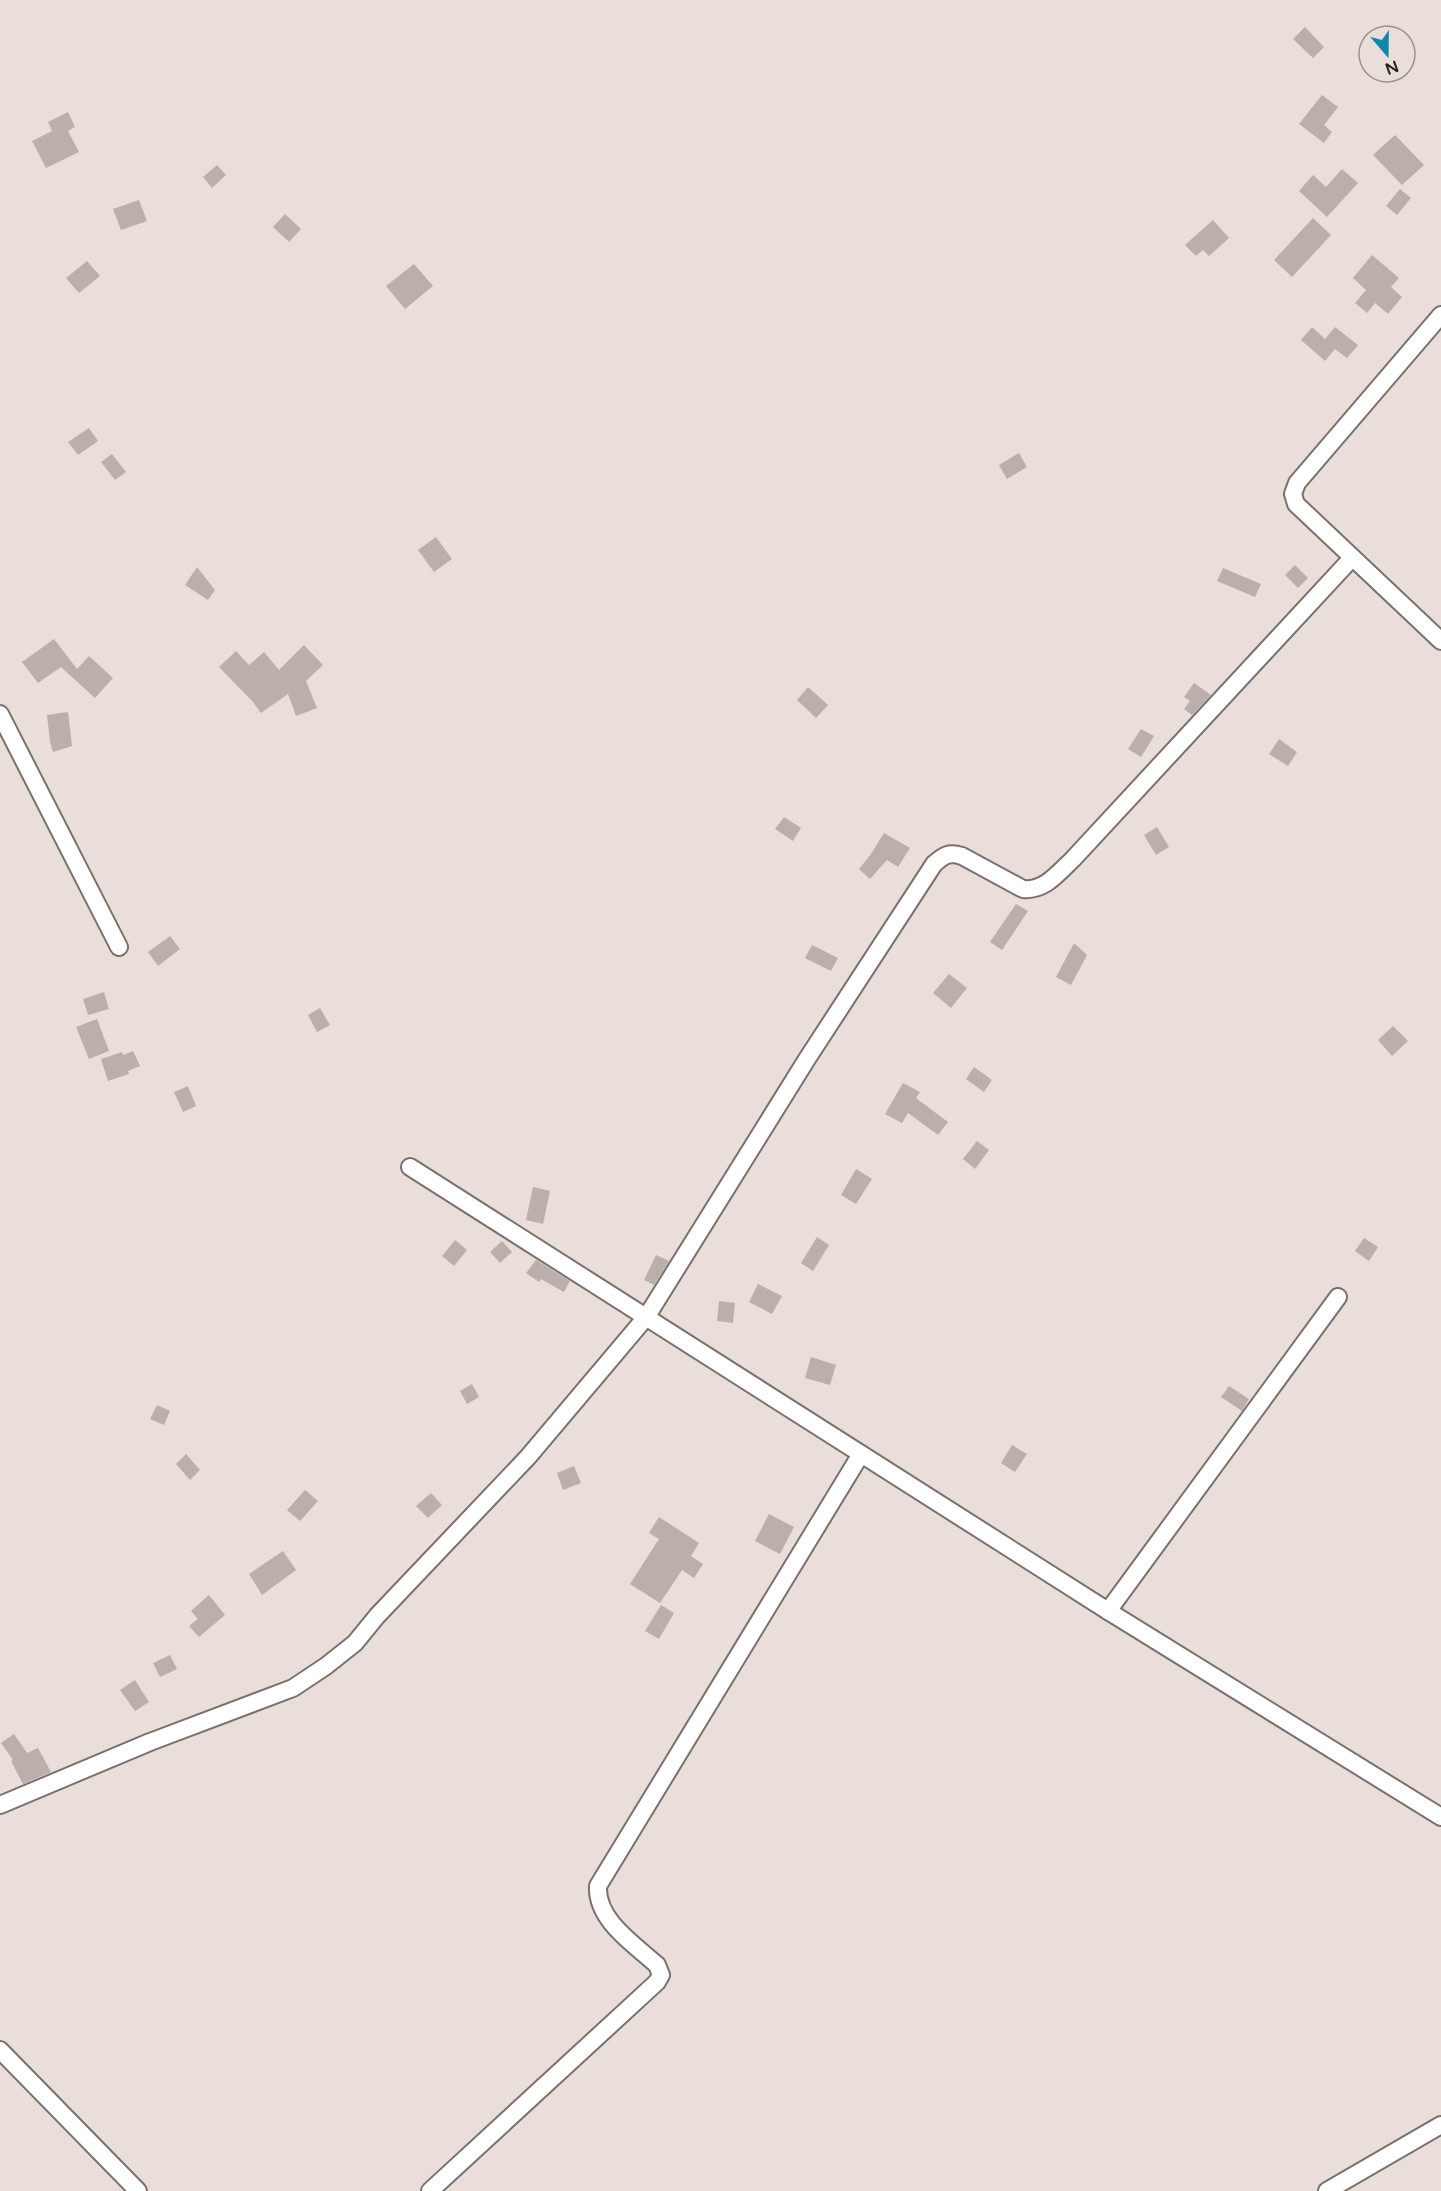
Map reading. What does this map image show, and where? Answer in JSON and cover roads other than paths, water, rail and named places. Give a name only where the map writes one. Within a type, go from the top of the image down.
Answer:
[{"type":"street","points":[[1441,315],[1297,483],[1293,494],[1296,504],[1441,641]]},
{"type":"street","points":[[0,1805],[150,1742],[293,1688],[355,1643],[377,1616],[528,1456],[647,1316],[807,1059],[934,864],[944,855],[953,854],[962,856],[1023,889],[1033,890],[1046,884],[1073,859],[1352,558]]},
{"type":"street","points":[[0,714],[119,947]]},
{"type":"street","points":[[410,1167],[1108,1611],[1441,1817]]},
{"type":"street","points":[[1108,1611],[1338,1297]]},
{"type":"street","points":[[430,2191],[657,1982],[661,1975],[657,1965],[609,1920],[600,1907],[597,1897],[598,1886],[861,1454]]},
{"type":"street","points":[[0,2050],[138,2191]]},
{"type":"street","points":[[1327,2191],[1441,2125]]}]
